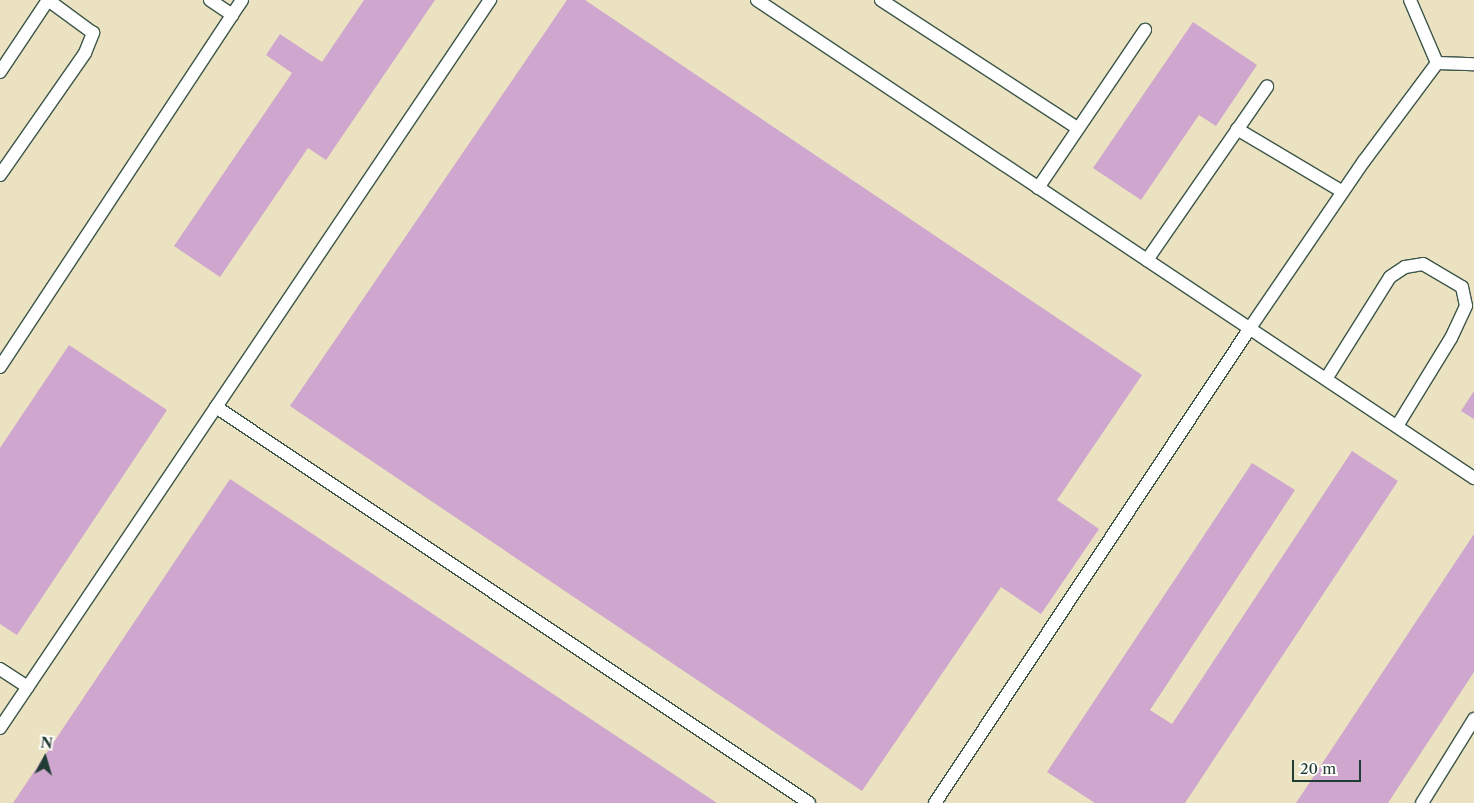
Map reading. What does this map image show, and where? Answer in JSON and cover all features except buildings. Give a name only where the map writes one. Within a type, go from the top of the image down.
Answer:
[{"type":"lane","points":[[0,72],[48,0],[93,33],[86,53],[0,175]]},
{"type":"lane","points":[[210,0],[232,15]]},
{"type":"lane","points":[[0,367],[242,0]]},
{"type":"lane","points":[[0,728],[490,0]]},
{"type":"lane","points":[[757,0],[1474,478]]},
{"type":"lane","points":[[881,0],[1076,127]]},
{"type":"lane","points":[[1410,0],[1437,64]]},
{"type":"lane","points":[[1038,188],[1076,127],[1145,30]]},
{"type":"lane","points":[[1437,64],[1474,64]]},
{"type":"lane","points":[[935,803],[1342,192],[1437,64]]},
{"type":"lane","points":[[1147,260],[1267,88]]},
{"type":"lane","points":[[1237,129],[1342,192]]},
{"type":"lane","points":[[1326,379],[1390,276],[1405,267],[1423,264],[1462,287],[1466,306],[1452,338],[1397,426]]},
{"type":"lane","points":[[216,407],[809,803]]},
{"type":"lane","points":[[0,669],[28,687]]},
{"type":"lane","points":[[1422,803],[1474,719]]}]
